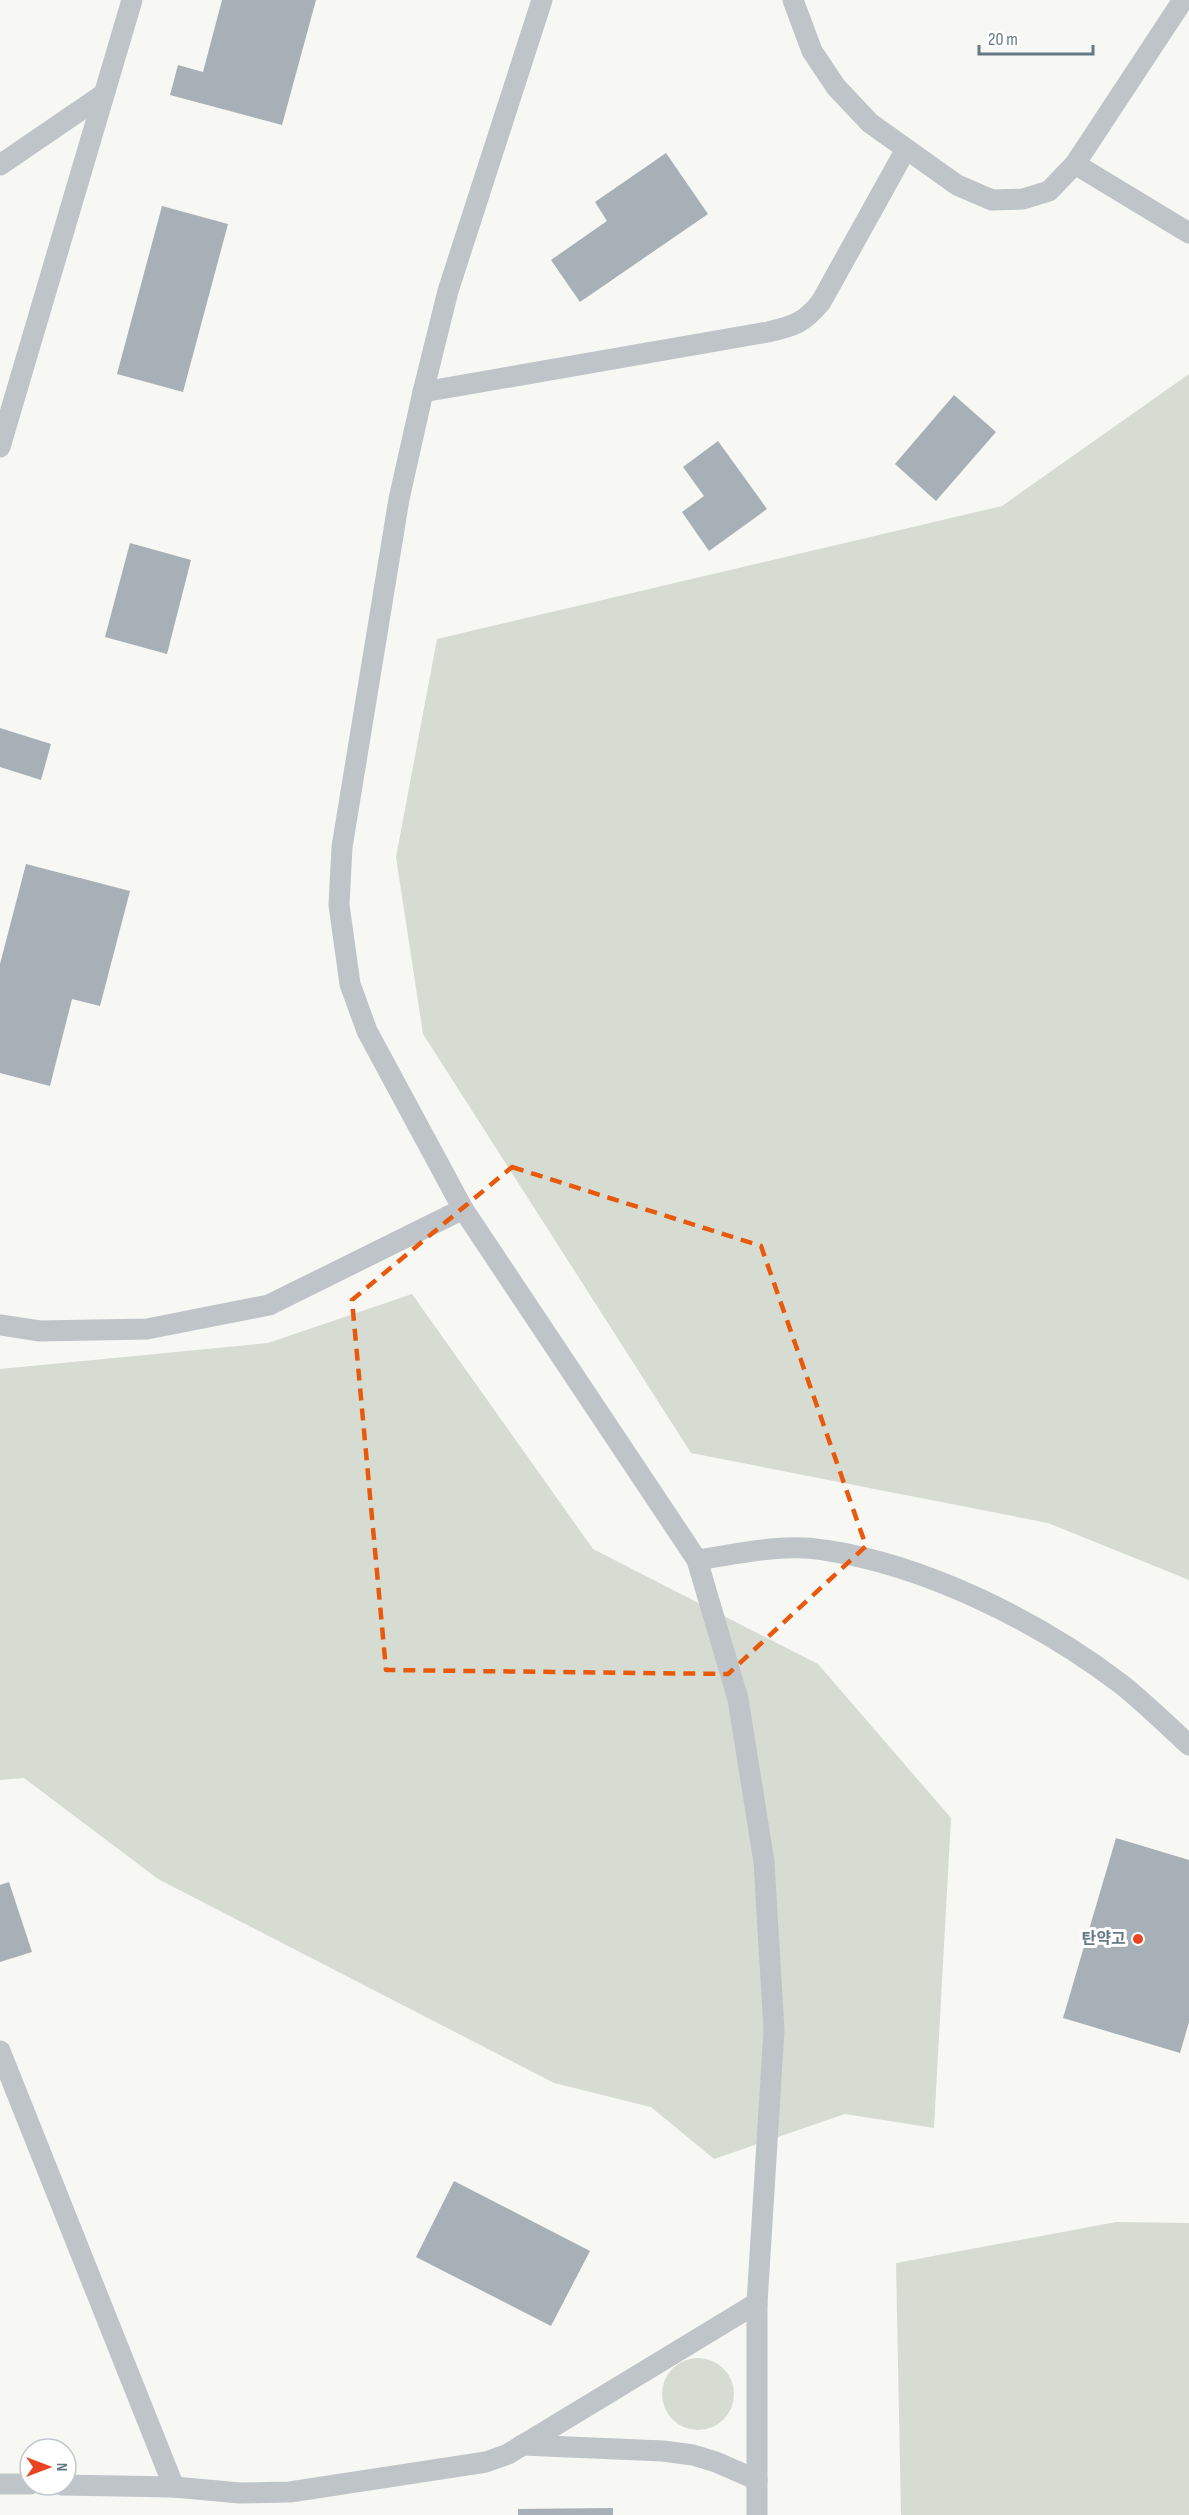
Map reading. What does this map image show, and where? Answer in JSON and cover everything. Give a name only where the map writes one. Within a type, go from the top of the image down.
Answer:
[{"type":"lane","points":[[0,447],[132,0]]},
{"type":"lane","points":[[542,0],[448,291],[423,392],[399,499],[342,847],[339,905],[350,984],[367,1031],[463,1209],[697,1560],[738,1699],[764,1862],[774,2030],[756,2303],[758,2515]]},
{"type":"lane","points":[[793,0],[812,51],[836,87],[870,123],[957,185],[992,200],[1023,199],[1049,191],[1075,164],[1183,0]]},
{"type":"lane","points":[[0,165],[104,94]]},
{"type":"lane","points":[[423,392],[768,332],[788,327],[808,318],[821,302],[906,149]]},
{"type":"lane","points":[[1075,164],[1189,233]]},
{"type":"lane","points":[[0,1325],[40,1331],[147,1329],[269,1305],[463,1209]]},
{"type":"lane","points":[[697,1560],[775,1549],[823,1549],[891,1566],[973,1595],[1066,1645],[1123,1685],[1189,1745]]},
{"type":"lane","points":[[0,2051],[174,2487]]},
{"type":"lane","points":[[78,2485],[174,2487],[240,2493],[290,2492],[486,2462],[508,2454],[756,2303]]},
{"type":"lane","points":[[522,2445],[663,2451],[693,2455],[716,2462],[756,2480]]},
{"type":"lane","points":[[0,2484],[18,2484]]},
{"type":"highlighted area","points":[[512,1167],[761,1246],[866,1546],[728,1674],[386,1670],[352,1300]]},
{"type":"shaded area","points":[[1189,374],[1189,1580],[1048,1523],[691,1453],[423,1034],[396,857],[437,639],[1002,506]]},
{"type":"shaded area","points":[[412,1294],[593,1549],[818,1664],[951,1818],[934,2128],[845,2114],[714,2159],[651,2107],[554,2083],[158,1879],[24,1778],[0,1780],[0,1369],[268,1343]]},
{"type":"shaded area","points":[[1116,2222],[1189,2223],[1189,2515],[901,2515],[896,2263]]},
{"type":"shaded area","points":[[705,2358],[724,2368],[732,2380],[734,2394],[732,2408],[724,2420],[712,2428],[691,2430],[672,2420],[664,2408],[662,2387],[672,2368],[684,2360]]},
{"type":"building","points":[[222,0],[316,0],[282,125],[170,95],[178,65],[203,72]]},
{"type":"building","points":[[666,153],[708,214],[580,302],[551,260],[607,221],[595,202]]},
{"type":"building","points":[[162,206],[228,224],[183,392],[117,374]]},
{"type":"building","points":[[954,395],[996,432],[936,501],[895,464]]},
{"type":"building","points":[[718,441],[767,509],[709,551],[682,512],[704,496],[683,467]]},
{"type":"building","points":[[130,543],[191,560],[167,654],[105,637]]},
{"type":"building","points":[[0,728],[51,744],[41,780],[0,767]]},
{"type":"building","points":[[26,864],[130,891],[100,1006],[72,999],[50,1086],[0,1073],[0,964]]},
{"type":"building","name":"탄약고","points":[[1116,1838],[1189,1860],[1189,2022],[1180,2053],[1063,2018]]},
{"type":"building","points":[[9,1882],[32,1952],[0,1962],[0,1885]]},
{"type":"building","points":[[454,2181],[590,2251],[551,2326],[416,2257]]},
{"type":"building","points":[[613,2508],[613,2515],[518,2515],[518,2509]]},
{"type":"place","name":"탄약고","points":[[1138,1939]]}]
